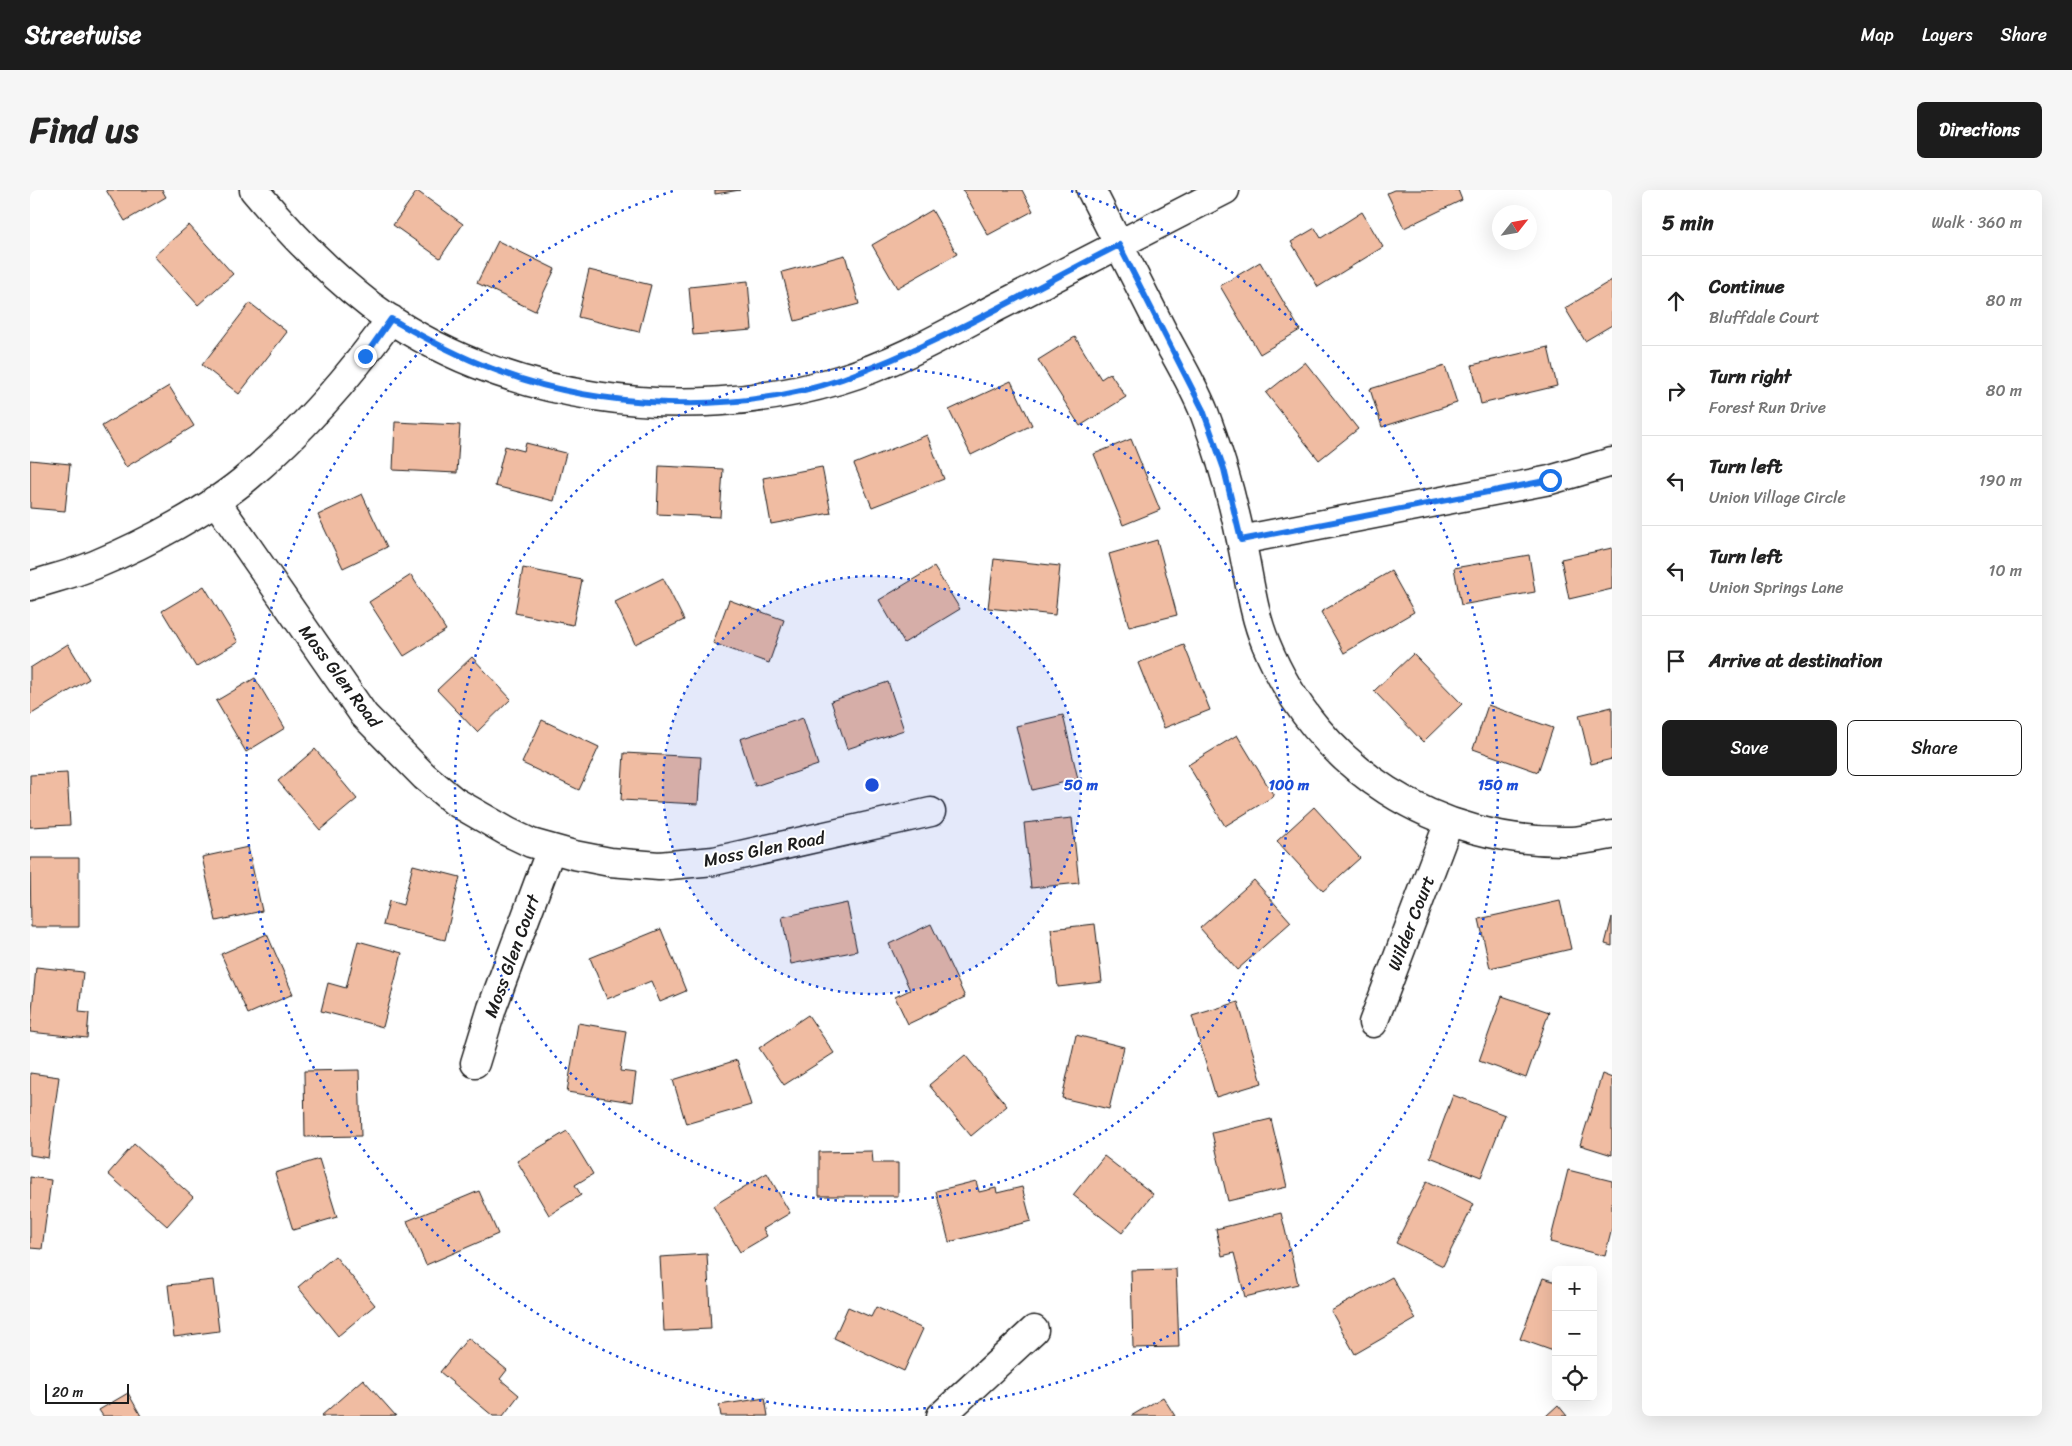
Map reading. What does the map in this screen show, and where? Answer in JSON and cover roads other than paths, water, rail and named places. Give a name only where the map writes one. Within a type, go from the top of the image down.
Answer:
[{"type":"street","points":[[254,190],[288,232],[324,267],[391,319],[444,348],[493,370],[530,381],[620,400],[649,403],[726,402],[786,394],[840,380],[903,356],[1225,190]]},
{"type":"street","points":[[1091,190],[1203,410],[1224,469],[1241,540],[1250,589],[1265,642],[1284,682],[1308,719],[1358,771],[1394,796],[1449,822],[1493,834],[1541,841],[1574,841],[1612,835]]},
{"type":"street","points":[[30,586],[98,564],[162,533],[248,477],[297,432],[365,356],[391,319]]},
{"type":"street","points":[[1241,540],[1550,480],[1612,462]]},
{"type":"street","name":"Moss Glen Road","points":[[215,500],[364,715],[424,776],[454,801],[508,832],[551,849],[610,862],[659,866],[714,861],[931,812]]},
{"type":"street","name":"Wilder Court","points":[[1373,1023],[1449,822]]},
{"type":"street","name":"Moss Glen Court","points":[[475,1063],[492,1008],[551,849]]},
{"type":"street","points":[[941,1416],[1034,1330]]}]
